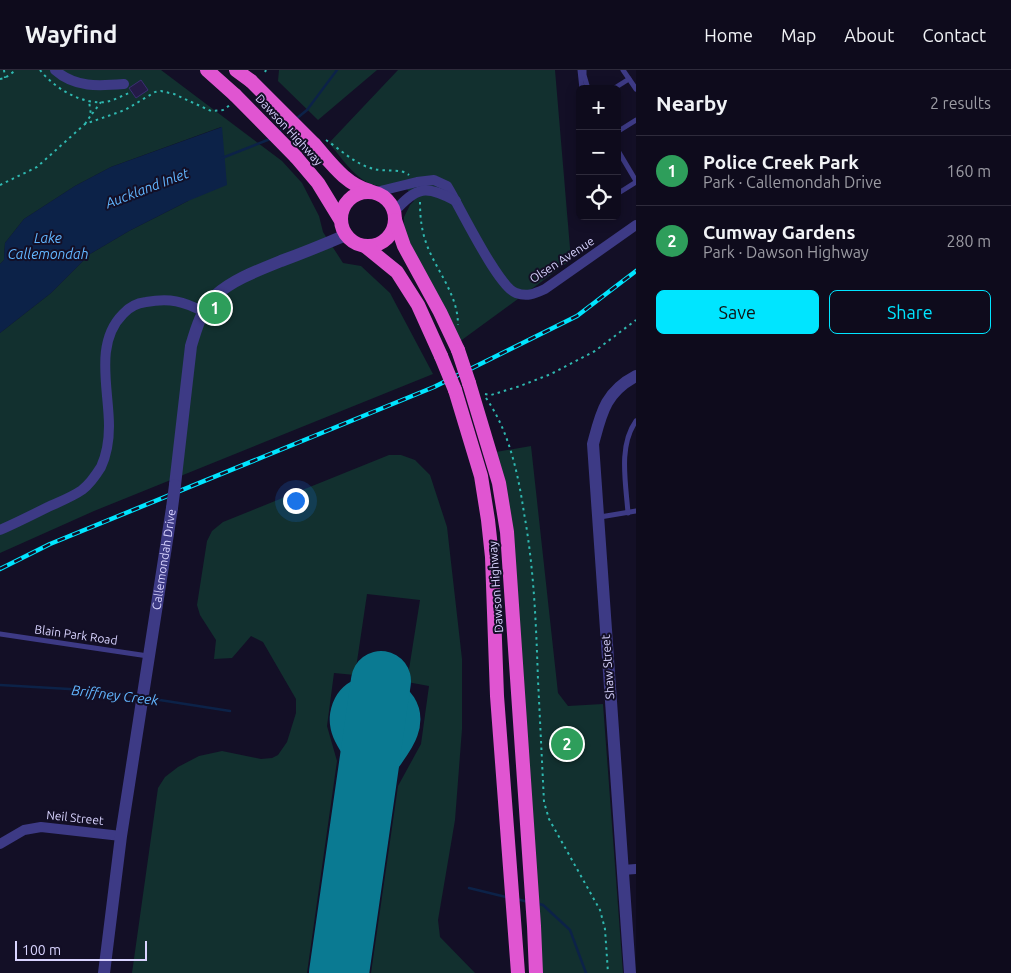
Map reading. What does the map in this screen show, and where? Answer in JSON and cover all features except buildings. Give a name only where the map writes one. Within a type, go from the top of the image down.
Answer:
[{"type":"highway","name":"Dawson Highway","points":[[207,70],[233,100],[296,157],[318,183],[340,219]]},
{"type":"highway","name":"Dawson Highway","points":[[236,70],[318,141],[342,175],[357,187],[373,192]]},
{"type":"highway","points":[[361,192],[373,192],[384,196],[390,203],[395,216],[394,229],[382,242],[374,246],[365,246],[354,243],[346,236],[340,219],[346,202],[353,195],[361,192]]},
{"type":"highway","name":"Dawson Highway","points":[[395,216],[404,246],[440,312],[458,350],[499,483],[507,532],[536,973]]},
{"type":"highway","name":"Dawson Highway","points":[[365,246],[397,272],[418,305],[455,390],[481,476],[492,557],[497,696],[518,973]]},
{"type":"street","points":[[55,70],[68,80],[82,85],[124,84]]},
{"type":"street","name":"Olsen Avenue","points":[[373,192],[415,188],[434,180],[447,186],[457,201],[487,259],[513,292],[530,296],[545,289],[636,225]]},
{"type":"street","points":[[395,216],[415,188]]},
{"type":"street","name":"Callemondah Drive","points":[[104,973],[121,836],[172,508],[191,346],[197,325],[215,296],[232,284],[260,270],[346,236]]},
{"type":"street","points":[[0,530],[82,490],[93,479],[101,466],[107,452],[109,426],[105,364],[106,346],[111,330],[118,319],[127,310],[141,302],[160,300],[176,300],[204,312]]},
{"type":"street","name":"Shaw Street","points":[[630,973],[593,444],[603,408],[615,391],[636,376]]},
{"type":"street","name":"Neil Street","points":[[0,844],[24,830],[41,826],[121,836]]},
{"type":"street","points":[[622,870],[636,869]]},
{"type":"lane","points":[[580,70],[582,85]]},
{"type":"lane","points":[[584,70],[587,85]]},
{"type":"lane","points":[[623,70],[636,89]]},
{"type":"lane","points":[[619,85],[629,78]]},
{"type":"lane","points":[[620,130],[636,120]]},
{"type":"lane","points":[[621,156],[636,182],[621,191]]},
{"type":"lane","points":[[628,513],[625,456],[629,435],[636,421]]},
{"type":"lane","points":[[598,517],[628,513],[636,510]]},
{"type":"lane","name":"Blain Park Road","points":[[0,634],[148,656]]},
{"type":"path","points":[[4,70],[5,78]]},
{"type":"path","points":[[0,79],[5,78],[16,70]]},
{"type":"path","points":[[85,124],[125,110],[155,92],[161,91],[174,94],[212,110],[223,110],[233,100]]},
{"type":"path","points":[[89,101],[91,115]]},
{"type":"path","points":[[0,185],[37,167],[85,124],[101,102]]},
{"type":"path","points":[[318,141],[373,169],[388,172],[403,171],[407,173],[415,188],[422,231],[429,250],[452,295],[458,318],[458,329]]},
{"type":"path","points":[[608,973],[605,929],[600,910],[549,819],[544,802],[533,569],[522,496],[511,450],[494,412],[481,392],[491,395],[551,374],[595,351],[636,320]]},
{"type":"green space","points":[[0,70],[161,70],[282,161],[302,183],[319,216],[323,232],[343,263],[361,266],[390,293],[433,374],[94,511],[0,553],[0,333],[51,293],[90,254],[129,231],[188,201],[221,127],[111,167],[75,186],[24,219],[5,243],[4,260],[0,264]]},
{"type":"green space","points":[[279,70],[377,70],[318,120],[278,81]]},
{"type":"green space","points":[[398,70],[555,70],[571,260],[459,342],[416,261],[404,229],[404,217],[414,201],[403,182],[384,186],[367,182],[352,171],[329,143]]},
{"type":"green space","points":[[531,446],[558,693],[568,706],[603,704],[623,973],[542,973],[496,452]]},
{"type":"green space","points":[[389,455],[401,455],[415,460],[430,475],[447,527],[462,659],[462,729],[455,820],[438,920],[440,937],[475,973],[371,973],[398,786],[421,744],[429,686],[407,682],[420,600],[367,594],[355,675],[334,673],[327,726],[337,761],[307,973],[132,973],[158,788],[165,777],[178,767],[199,756],[222,751],[261,759],[272,758],[278,755],[287,742],[296,713],[296,699],[263,642],[251,636],[232,658],[214,659],[216,640],[200,615],[197,605],[207,541],[212,531],[223,522]]},
{"type":"water","name":"Lake Callemondah","points":[[222,127],[227,185],[188,201],[129,231],[90,254],[51,293],[0,333],[0,264],[4,260],[5,243],[24,219],[75,186],[111,167]]},
{"type":"waterway","points":[[296,119],[307,110],[337,70]]},
{"type":"waterway","points":[[279,132],[288,125]]},
{"type":"waterway","name":"Auckland Inlet","points":[[222,158],[270,139]]},
{"type":"waterway","name":"Briffney Creek","points":[[0,685],[104,691],[139,697]]},
{"type":"waterway","name":"Briffney Creek","points":[[147,698],[230,711]]},
{"type":"waterway","name":"Briffney Creek","points":[[469,888],[506,897]]},
{"type":"waterway","name":"Briffney Creek","points":[[517,899],[528,902]]},
{"type":"waterway","name":"Briffney Creek","points":[[536,903],[543,905],[570,930],[586,973]]},
{"type":"taxiway","points":[[358,838],[365,777],[361,763],[343,730],[342,715],[348,700],[358,692],[370,688],[383,689],[395,694],[404,704],[408,716],[406,732],[394,754],[365,791]]},
{"type":"runway","points":[[339,973],[381,681]]},
{"type":"railway","points":[[0,569],[50,544],[434,387],[577,316],[636,271]]},
{"type":"place","name":"Police Creek Park","points":[[215,308]]},
{"type":"place","name":"Cumway Gardens","points":[[567,744]]}]
